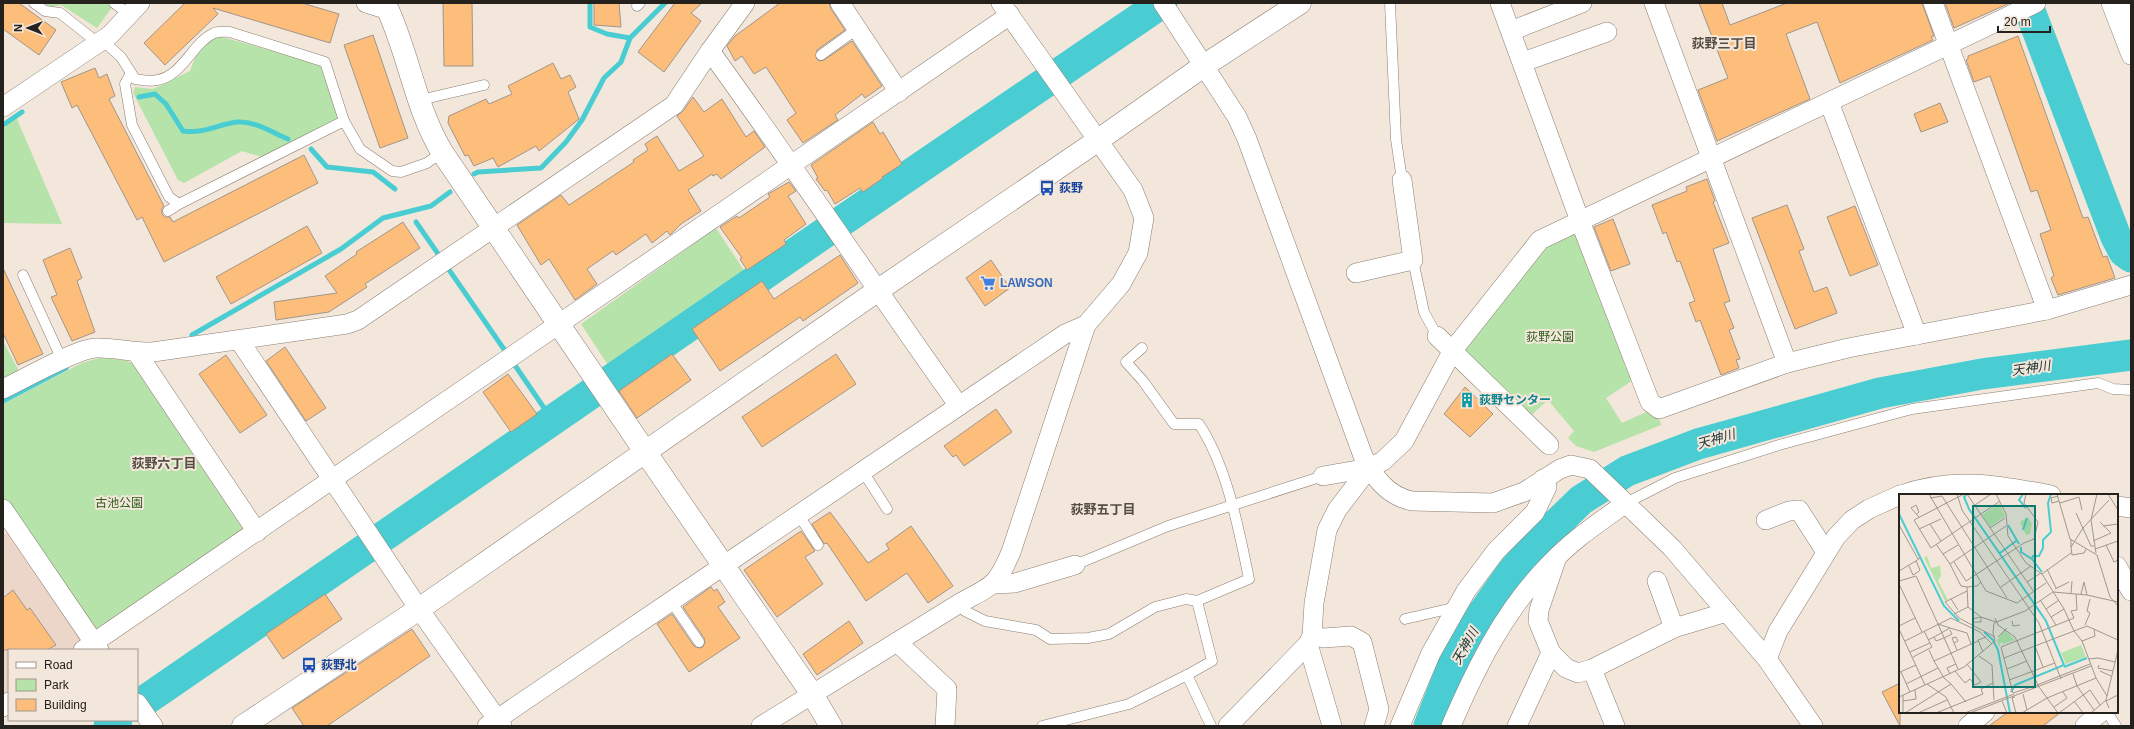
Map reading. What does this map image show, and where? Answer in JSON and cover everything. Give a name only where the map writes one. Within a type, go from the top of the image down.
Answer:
[{"type":"street","points":[[366,3],[388,10],[399,33],[432,135],[442,152],[646,453],[812,694],[831,726]]},
{"type":"street","points":[[3,389],[62,360],[93,348],[137,353],[347,324],[358,320],[674,105],[710,51],[745,3]]},
{"type":"street","points":[[840,3],[899,92]]},
{"type":"street","points":[[1163,3],[1238,117],[1296,276],[1369,468],[1380,483],[1401,499],[1412,501],[1493,503],[1524,492],[1560,469],[1571,465],[1590,469],[1672,548],[1767,659],[1813,726]]},
{"type":"street","points":[[243,726],[419,609],[646,453],[877,290],[1098,141],[1205,65],[1300,3]]},
{"type":"street","points":[[1500,3],[1523,62],[1580,221],[1650,402],[1660,409],[1788,363],[1848,348],[2047,310],[2131,285]]},
{"type":"street","points":[[1511,30],[1582,3]]},
{"type":"street","points":[[1655,3],[1788,363]]},
{"type":"street","points":[[1933,3],[2047,310]]},
{"type":"street","points":[[2111,3],[2131,56]]},
{"type":"street","points":[[2125,3],[2131,20]]},
{"type":"street","points":[[1323,476],[1369,468],[1384,461],[1404,440],[1453,350],[1540,240],[2031,6]]},
{"type":"street","points":[[3,107],[100,42],[135,9]]},
{"type":"street","points":[[3,509],[92,647],[333,478],[899,92],[1006,9],[1133,190],[1144,218],[1138,252],[1121,284],[1086,325],[1011,552],[1001,575],[994,584],[960,603],[761,726]]},
{"type":"street","points":[[1523,62],[1607,32]]},
{"type":"street","points":[[710,51],[792,164],[834,228],[959,406]]},
{"type":"street","points":[[1829,102],[1917,335]]},
{"type":"street","points":[[1356,273],[1413,260],[1402,180]]},
{"type":"street","points":[[239,340],[333,478],[496,724],[671,601],[862,470],[1064,334],[1086,325]]},
{"type":"street","points":[[1437,336],[1549,444]]},
{"type":"street","points":[[137,353],[257,532]]},
{"type":"street","points":[[1332,726],[1310,640],[1314,603],[1327,530],[1336,510],[1369,468]]},
{"type":"street","points":[[1400,726],[1431,653],[1466,591],[1496,551],[1535,512],[1547,487],[1543,480]]},
{"type":"street","points":[[1904,494],[1919,488],[1972,482],[2047,494]]},
{"type":"street","points":[[1767,659],[1778,631],[1836,537],[1852,520],[1899,496]]},
{"type":"street","points":[[1451,726],[1485,652],[1518,601],[1557,557],[1583,534],[1626,503]]},
{"type":"street","points":[[1766,520],[1786,505],[1799,510],[1826,552]]},
{"type":"street","points":[[2118,506],[2131,508]]},
{"type":"street","points":[[1557,557],[1539,610],[1538,621],[1551,653],[1566,668],[1578,673],[1592,669],[1674,628],[1727,612]]},
{"type":"street","points":[[994,584],[1015,583],[1075,565]]},
{"type":"street","points":[[2118,568],[2131,591]]},
{"type":"street","points":[[1657,582],[1674,628]]},
{"type":"street","points":[[1228,726],[1310,640],[1351,636],[1362,642],[1379,709],[1374,726]]},
{"type":"street","points":[[897,642],[947,689],[945,726]]},
{"type":"street","points":[[1517,726],[1551,653]]},
{"type":"street","points":[[1592,669],[1614,726]]},
{"type":"street","points":[[139,706],[153,726]]},
{"type":"street","points":[[1968,726],[1984,713]]},
{"type":"street","points":[[2085,726],[2099,713]]},
{"type":"lane","points":[[34,3],[45,11],[60,13],[100,42],[121,58],[135,79],[157,81],[163,78],[176,70],[206,38],[216,32],[230,32],[325,62],[344,121],[360,149],[392,171],[401,172],[427,162],[442,152]]},
{"type":"lane","points":[[114,3],[135,9]]},
{"type":"lane","points":[[1390,3],[1396,139],[1402,180]]},
{"type":"lane","points":[[821,55],[857,29]]},
{"type":"lane","points":[[131,73],[125,84],[132,125],[169,197],[179,204]]},
{"type":"lane","points":[[420,100],[484,85]]},
{"type":"lane","points":[[168,211],[179,204],[344,121]]},
{"type":"lane","points":[[1413,260],[1424,312],[1437,336]]},
{"type":"lane","points":[[23,275],[62,360]]},
{"type":"lane","points":[[960,603],[966,610],[985,621],[1036,630],[1050,639],[1088,638],[1110,634],[1155,608],[1186,599],[1197,601],[1249,579],[1233,504],[1208,437],[1199,424],[1174,424],[1143,380],[1126,362],[1142,348]]},
{"type":"lane","points":[[1626,503],[1675,478],[1786,443],[1912,409],[2098,383],[2113,389],[2131,390]]},
{"type":"lane","points":[[862,470],[887,510]]},
{"type":"lane","points":[[1075,565],[1139,537],[1233,504],[1323,476]]},
{"type":"lane","points":[[798,514],[818,545]]},
{"type":"lane","points":[[671,601],[699,642]]},
{"type":"lane","points":[[1042,726],[1129,704],[1212,661],[1197,601]]},
{"type":"lane","points":[[1405,619],[1457,608]]},
{"type":"lane","points":[[1187,675],[1211,726]]},
{"type":"lane","points":[[2108,713],[2116,726]]},
{"type":"shaded area","points":[[11,530],[82,635],[81,644],[74,649],[8,649],[8,695],[3,698],[3,536]]},
{"type":"green space","points":[[42,3],[115,3],[97,28],[61,5],[52,7]]},
{"type":"green space","points":[[211,34],[329,66],[345,114],[262,157],[242,151],[184,183],[178,180],[133,93],[135,87],[153,89],[190,71],[202,40]]},
{"type":"green space","points":[[13,119],[17,119],[62,224],[3,223],[3,129]]},
{"type":"green space","points":[[716,228],[745,272],[608,365],[581,324]]},
{"type":"green space","name":"荻野公園","points":[[1570,233],[1578,234],[1633,380],[1606,398],[1622,423],[1646,412],[1659,417],[1661,425],[1594,452],[1576,446],[1568,438],[1574,431],[1548,400],[1527,419],[1463,349],[1542,245]]},
{"type":"green space","points":[[3,341],[20,373],[3,381]]},
{"type":"green space","name":"古池公園","points":[[99,358],[124,360],[139,366],[249,529],[102,631],[91,629],[3,499],[3,404],[82,363]]},
{"type":"building","points":[[3,3],[19,3],[56,30],[39,55],[3,29]]},
{"type":"building","points":[[185,3],[302,3],[339,14],[330,43],[213,8],[218,14],[165,65],[144,43]]},
{"type":"building","points":[[443,3],[472,3],[473,66],[444,66]]},
{"type":"building","points":[[594,3],[619,3],[621,27],[594,25]]},
{"type":"building","points":[[675,3],[702,3],[691,13],[701,21],[664,72],[638,52]]},
{"type":"building","points":[[780,3],[829,3],[831,9],[845,30],[817,50],[816,58],[819,61],[824,60],[852,41],[882,86],[865,98],[862,94],[835,115],[838,120],[803,143],[787,120],[796,113],[766,67],[754,74],[742,56],[735,61],[727,46],[735,36]]},
{"type":"building","points":[[1699,3],[1722,3],[1730,25],[1787,3],[1922,3],[1934,36],[1931,37],[1933,40],[1840,83],[1817,22],[1786,34],[1810,99],[1717,141],[1698,90],[1728,78]]},
{"type":"building","points":[[1945,3],[2010,3],[1954,28]]},
{"type":"building","points":[[373,35],[408,138],[380,148],[344,45]]},
{"type":"building","points":[[2018,36],[2083,218],[2088,217],[2103,257],[2107,256],[2115,278],[2058,295],[2051,278],[2054,276],[2040,234],[2051,230],[2037,190],[2031,192],[1990,76],[1974,82],[1966,60],[1968,59],[1968,56]]},
{"type":"building","points":[[553,63],[561,79],[570,75],[576,87],[568,92],[579,119],[539,151],[536,146],[498,167],[493,158],[474,166],[468,155],[465,156],[448,123],[449,116],[486,99],[489,104],[512,94],[508,86]]},
{"type":"building","points":[[95,68],[99,78],[107,74],[115,96],[109,99],[164,206],[162,208],[162,214],[165,217],[170,217],[173,222],[304,155],[318,183],[164,262],[142,217],[137,220],[77,105],[72,108],[61,82]]},
{"type":"building","points":[[693,97],[704,112],[722,99],[746,137],[754,131],[765,147],[721,179],[717,174],[713,176],[712,174],[688,190],[701,211],[681,224],[670,235],[667,231],[652,243],[646,234],[616,255],[613,251],[587,269],[597,284],[575,300],[549,259],[541,265],[517,225],[561,195],[569,205],[634,162],[633,160],[648,150],[645,144],[657,136],[679,171],[704,156],[677,116],[683,111]]},
{"type":"building","points":[[1940,103],[1948,122],[1921,132],[1914,114]]},
{"type":"building","points":[[873,122],[880,134],[883,132],[902,164],[863,192],[860,188],[835,204],[827,190],[825,191],[816,179],[818,178],[811,165]]},
{"type":"building","points":[[1707,179],[1715,201],[1713,202],[1729,243],[1713,249],[1730,301],[1724,303],[1734,328],[1729,330],[1740,359],[1736,360],[1739,368],[1721,375],[1700,320],[1696,322],[1689,303],[1695,301],[1680,261],[1677,262],[1666,232],[1663,234],[1652,205],[1687,191],[1686,187]]},
{"type":"building","points":[[789,182],[796,191],[788,196],[806,224],[784,240],[786,244],[747,270],[740,259],[742,258],[720,227],[737,216],[739,218],[770,197],[768,194]]},
{"type":"building","points":[[1787,205],[1804,249],[1799,251],[1814,292],[1827,287],[1837,313],[1795,329],[1752,218]]},
{"type":"building","points":[[1855,206],[1878,265],[1850,276],[1827,217]]},
{"type":"building","points":[[1613,219],[1630,264],[1611,271],[1594,227]]},
{"type":"building","points":[[403,222],[420,248],[365,284],[367,287],[329,312],[276,320],[274,302],[337,293],[325,276],[357,254],[356,252]]},
{"type":"building","points":[[307,226],[322,253],[231,304],[216,277]]},
{"type":"building","points":[[70,248],[82,278],[77,281],[95,332],[72,341],[51,297],[57,295],[43,260]]},
{"type":"building","points":[[840,255],[858,283],[803,321],[800,317],[720,371],[692,329],[762,281],[774,299]]},
{"type":"building","name":"LAWSON","points":[[991,260],[1010,288],[985,306],[966,278]]},
{"type":"building","points":[[3,268],[43,354],[18,365],[3,333]]},
{"type":"building","points":[[285,347],[326,408],[306,421],[266,361]]},
{"type":"building","points":[[672,354],[691,380],[637,418],[619,391]]},
{"type":"building","points":[[836,354],[856,384],[762,447],[742,417]]},
{"type":"building","points":[[226,355],[267,415],[240,433],[199,374]]},
{"type":"building","points":[[508,374],[537,414],[511,432],[483,392]]},
{"type":"building","name":"荻野センター","points":[[1465,387],[1493,414],[1470,437],[1444,414]]},
{"type":"building","points":[[996,409],[1012,432],[964,466],[956,455],[953,457],[944,446]]},
{"type":"building","points":[[830,512],[868,563],[889,549],[886,544],[911,526],[953,586],[928,603],[907,573],[866,601],[827,543],[824,544],[812,524]]},
{"type":"building","points":[[801,531],[815,551],[805,557],[823,584],[777,617],[744,570]]},
{"type":"building","points":[[711,587],[714,591],[717,589],[725,602],[718,607],[740,638],[689,672],[657,624],[672,614],[694,646],[699,648],[703,647],[705,642],[704,638],[683,607]]},
{"type":"building","points":[[13,590],[27,610],[30,608],[56,645],[49,649],[3,650],[3,598]]},
{"type":"building","points":[[325,594],[342,619],[283,659],[266,634]]},
{"type":"building","points":[[849,621],[863,643],[817,675],[803,654]]},
{"type":"building","points":[[412,629],[430,656],[327,726],[304,726],[292,708]]},
{"type":"building","points":[[1899,684],[1900,726],[1882,692]]},
{"type":"building","points":[[2007,713],[2060,713],[2043,726],[1989,726]]},
{"type":"waterway","points":[[590,3],[590,27],[607,34],[630,38],[665,3]]},
{"type":"waterway","points":[[138,705],[820,236],[1162,3]]},
{"type":"waterway","points":[[2027,3],[2116,237],[2124,252],[2131,257]]},
{"type":"waterway","points":[[474,174],[478,172],[541,168],[566,142],[582,120],[604,78],[621,62],[630,38]]},
{"type":"waterway","points":[[139,97],[155,94],[166,104],[183,131],[191,132],[205,130],[231,123],[244,122],[257,125],[288,139]]},
{"type":"waterway","points":[[3,125],[22,112]]},
{"type":"waterway","points":[[311,149],[327,167],[373,172],[395,189]]},
{"type":"waterway","points":[[192,335],[341,249],[383,218],[431,206],[450,192]]},
{"type":"waterway","points":[[416,222],[508,355]]},
{"type":"waterway","name":"天神川","points":[[1429,726],[1457,655],[1483,613],[1512,572],[1540,540],[1581,500],[1627,471],[1698,444],[1880,393],[1982,374],[2131,355]]},
{"type":"waterway","points":[[512,361],[553,421]]},
{"type":"waterway","points":[[3,401],[66,368]]},
{"type":"waterway","points":[[109,726],[116,721]]},
{"type":"place","name":"荻野","points":[[1047,188]]},
{"type":"place","name":"LAWSON","points":[[988,283]]},
{"type":"place","name":"荻野センター","points":[[1467,400]]},
{"type":"place","name":"荻野北","points":[[309,665]]},
{"type":"district","name":"荻野三丁目","points":[[1724,43]]},
{"type":"district","name":"荻野六丁目","points":[[164,463]]},
{"type":"district","name":"荻野五丁目","points":[[1103,509]]}]
